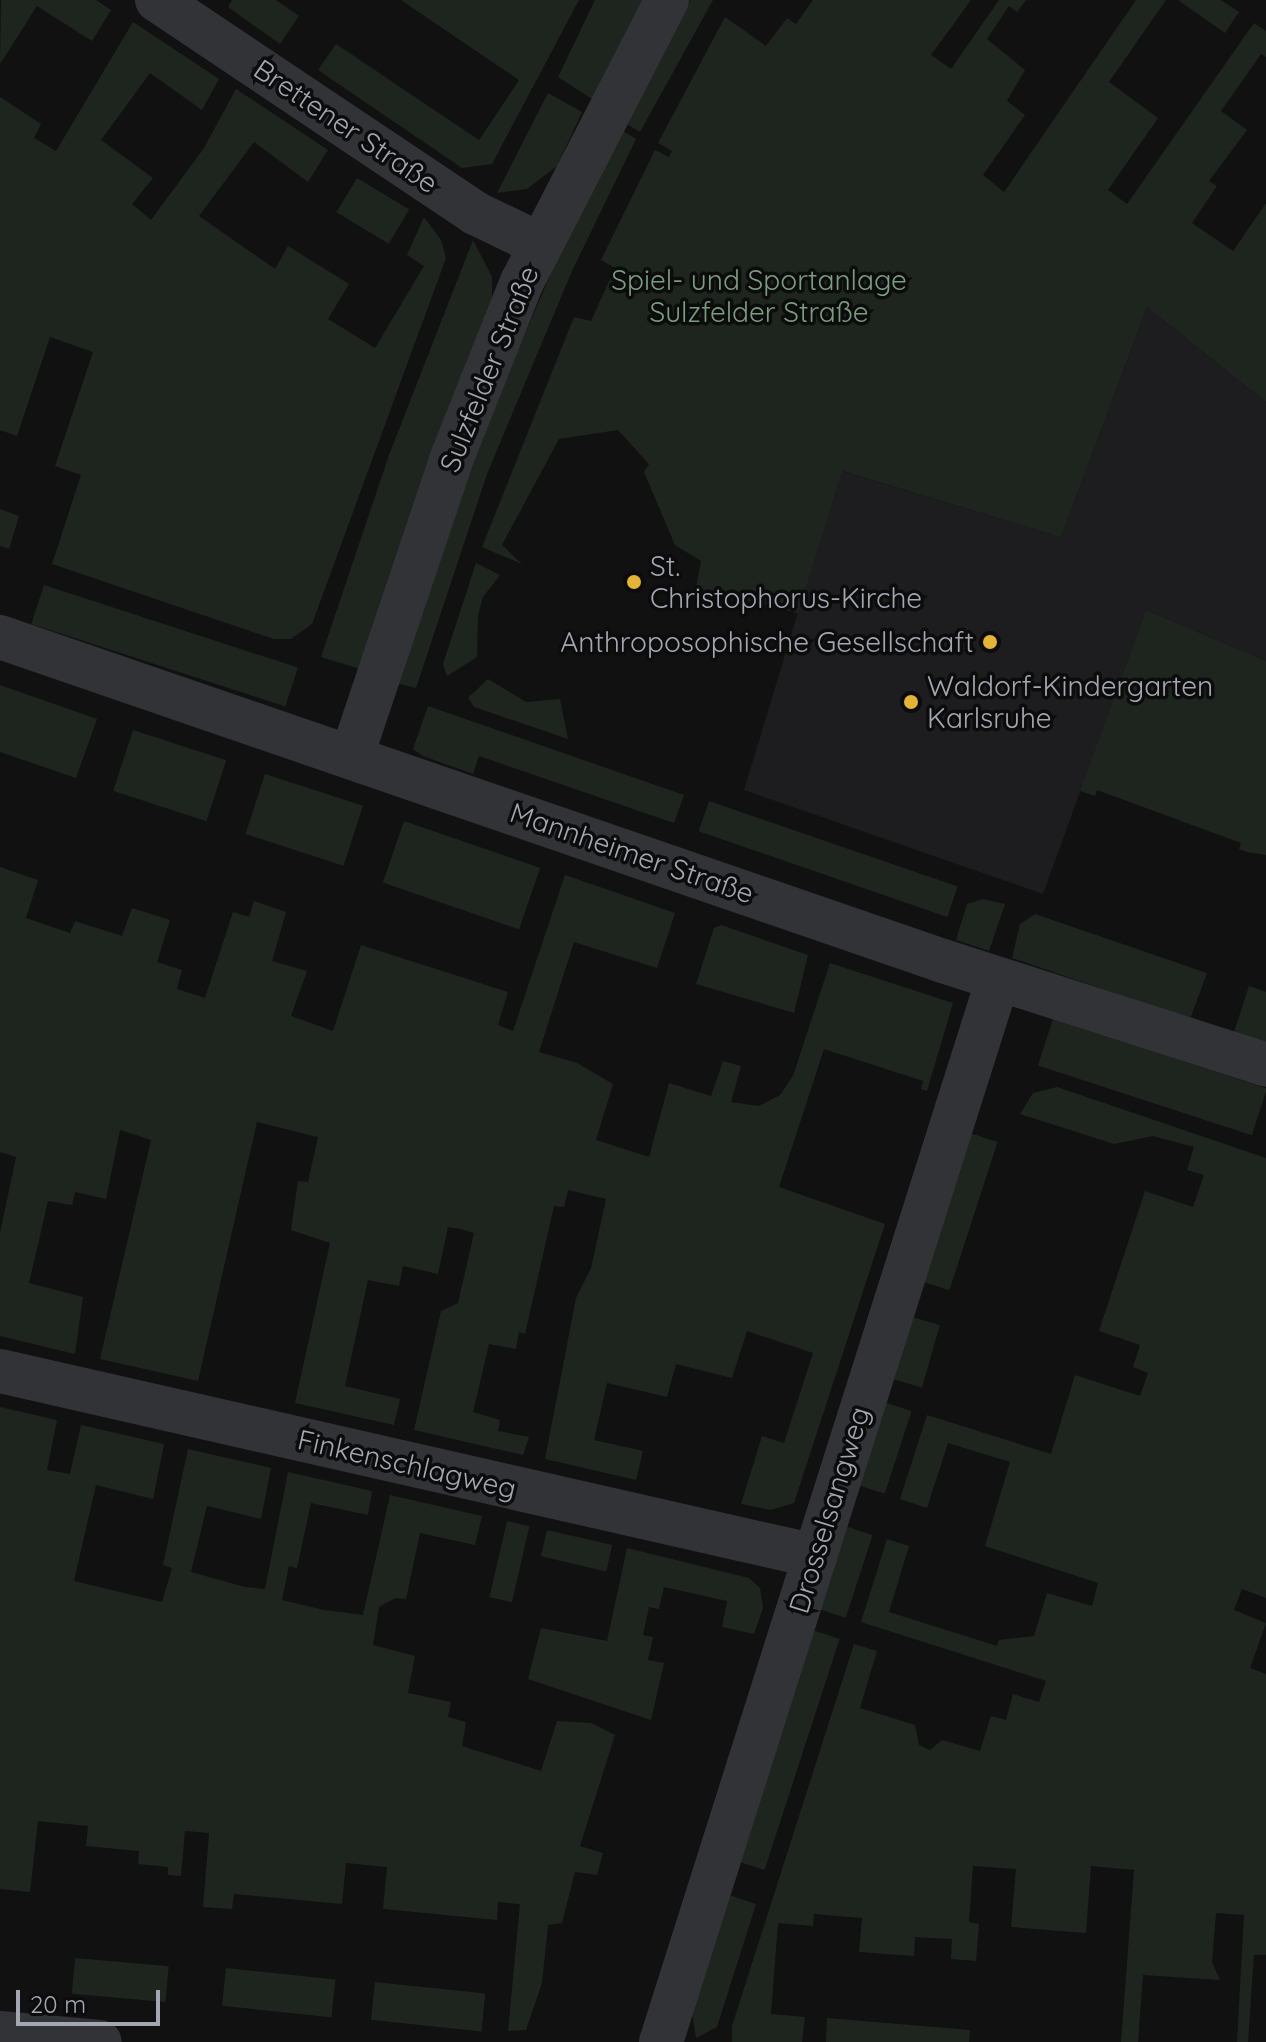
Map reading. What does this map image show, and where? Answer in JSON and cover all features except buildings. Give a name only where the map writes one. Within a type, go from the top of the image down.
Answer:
[{"type":"street","name":"Brettener Straße","points":[[157,0],[475,213],[539,244]]},
{"type":"street","name":"Sulzfelder Straße","points":[[352,755],[451,460],[539,244],[667,0]]},
{"type":"street","name":"Mannheimer Straße","points":[[0,637],[352,755],[998,979],[1266,1065]]},
{"type":"street","name":"Drosselsangweg","points":[[661,2042],[998,979]]},
{"type":"street","name":"Finkenschlagweg","points":[[0,1371],[815,1556]]},
{"type":"street","points":[[0,2033],[100,2042]]},
{"type":"shaded area","points":[[1147,307],[1266,402],[1266,661],[1146,610],[1043,894],[744,790],[841,471],[1061,537]]},
{"type":"green space","points":[[1,0],[96,0],[111,10],[92,41],[37,6],[0,64]]},
{"type":"green space","points":[[232,0],[276,0],[299,16],[280,44],[228,7]]},
{"type":"green space","points":[[401,0],[579,0],[492,164],[462,168],[318,70],[336,44],[479,140],[519,80]]},
{"type":"green space","points":[[595,0],[647,0],[592,99],[558,77]]},
{"type":"green space","points":[[690,0],[713,0],[640,132],[618,119]]},
{"type":"green space","name":"Spiel- und Sportanlage Sulzfelder Straße","points":[[813,0],[971,0],[931,55],[951,69],[999,0],[1026,0],[1017,12],[1009,6],[987,39],[1025,70],[1007,101],[1025,115],[983,175],[1004,192],[1136,0],[1166,0],[1109,82],[1158,118],[1108,190],[1127,204],[1254,23],[1266,31],[1266,57],[1261,54],[1221,111],[1247,130],[1209,181],[1217,186],[1192,223],[1233,251],[1266,203],[1266,402],[1147,307],[1061,537],[842,471],[798,613],[696,588],[701,561],[675,545],[644,472],[649,464],[618,430],[559,439],[502,545],[522,564],[482,547],[574,317],[591,321],[615,268],[601,260],[655,150],[669,157],[672,151],[658,143],[725,17],[766,46],[787,18],[796,24]]},
{"type":"green space","points":[[1178,0],[1221,0],[1239,12],[1225,33]]},
{"type":"green space","points":[[133,22],[219,79],[202,110],[150,73],[101,140],[153,178],[132,204],[151,220],[204,148],[236,89],[328,150],[308,182],[254,142],[199,216],[275,269],[288,246],[349,284],[328,319],[375,348],[424,266],[407,255],[424,217],[441,240],[446,258],[312,624],[291,639],[274,639],[52,564],[81,475],[55,466],[93,352],[50,337],[17,436],[0,430],[0,97],[41,124],[34,138],[56,151]]},
{"type":"green space","points":[[548,93],[582,112],[557,166],[527,189],[497,193]]},
{"type":"green space","points":[[615,126],[636,139],[572,271],[487,474],[416,688],[396,683],[472,456]]},
{"type":"green space","points":[[357,178],[409,209],[389,244],[336,212]]},
{"type":"green space","points":[[473,240],[492,277],[492,304],[360,669],[321,657],[389,455]]},
{"type":"green space","points":[[0,509],[19,516],[9,549],[0,546]]},
{"type":"green space","points":[[476,563],[500,575],[483,597],[478,615],[477,657],[447,676],[443,664]]},
{"type":"green space","points":[[44,585],[298,668],[285,707],[31,624]]},
{"type":"green space","points":[[1146,610],[1266,661],[1266,855],[1239,849],[1241,843],[1097,790],[1095,796],[1080,791]]},
{"type":"green space","points":[[488,679],[526,702],[560,699],[568,739],[474,707],[468,698]]},
{"type":"green space","points":[[0,685],[97,719],[76,778],[0,752]]},
{"type":"green space","points":[[428,706],[684,795],[674,823],[479,756],[473,774],[423,756],[413,749]]},
{"type":"green space","points":[[133,730],[226,760],[206,821],[113,791]]},
{"type":"green space","points":[[265,774],[363,806],[343,866],[246,834]]},
{"type":"green space","points":[[709,801],[958,887],[947,917],[699,831]]},
{"type":"green space","points":[[404,821],[540,868],[519,929],[383,882]]},
{"type":"green space","points":[[0,867],[38,880],[26,918],[70,933],[75,921],[122,936],[132,908],[170,920],[157,962],[182,970],[177,989],[205,998],[233,912],[249,917],[254,901],[286,912],[272,961],[307,971],[291,1016],[333,1031],[361,945],[508,992],[498,1025],[513,1031],[565,875],[675,913],[657,968],[574,942],[539,1052],[577,1063],[613,1084],[596,1140],[649,1157],[669,1083],[711,1096],[723,1061],[741,1066],[731,1102],[759,1106],[780,1095],[793,1076],[830,963],[953,1003],[927,1091],[921,1089],[923,1081],[824,1049],[779,1187],[885,1224],[794,1503],[771,1510],[741,1504],[762,1436],[784,1443],[813,1353],[747,1331],[732,1378],[676,1364],[667,1397],[607,1383],[594,1440],[643,1451],[636,1480],[545,1459],[576,1298],[591,1268],[606,1199],[568,1190],[564,1207],[554,1206],[525,1334],[519,1332],[516,1349],[489,1344],[473,1412],[500,1420],[498,1431],[529,1437],[523,1455],[414,1430],[441,1311],[458,1303],[474,1233],[460,1229],[448,1227],[438,1274],[403,1266],[399,1286],[368,1280],[345,1386],[400,1399],[394,1425],[295,1403],[330,1243],[291,1230],[298,1181],[308,1182],[318,1137],[257,1122],[198,1381],[100,1359],[151,1140],[120,1130],[106,1199],[75,1192],[72,1205],[48,1201],[29,1283],[83,1297],[75,1354],[0,1336],[0,1233],[16,1157],[0,1152]]},
{"type":"green space","points":[[983,899],[1005,904],[989,951],[956,940],[967,904]]},
{"type":"green space","points":[[1035,914],[1207,973],[1190,1019],[1012,958],[1020,924]]},
{"type":"green space","points":[[721,925],[808,955],[794,1013],[696,984],[714,928]]},
{"type":"green space","points":[[1249,986],[1266,992],[1266,1042],[1234,1032]]},
{"type":"green space","points":[[1053,1019],[1266,1088],[1252,1135],[1038,1066]]},
{"type":"green space","points":[[1057,1087],[1266,1158],[1266,1598],[1242,1589],[1234,1610],[1266,1623],[1250,1668],[1266,1674],[1266,1955],[1254,1955],[1248,2042],[1237,2042],[1244,1915],[1216,1913],[1212,1962],[1220,1980],[1143,1975],[1138,2042],[1121,2042],[1134,1870],[1091,1866],[1086,1933],[1011,1927],[1016,1869],[973,1866],[969,1922],[979,1924],[976,1961],[951,1959],[952,1939],[915,1937],[914,1956],[859,1952],[862,1918],[814,1914],[813,1926],[778,1923],[771,2014],[805,2017],[802,2042],[732,2042],[732,2026],[854,1644],[877,1651],[860,1708],[915,1725],[919,1745],[930,1750],[942,1740],[980,1751],[991,1716],[1006,1720],[1013,1694],[1039,1702],[1046,1681],[861,1622],[887,1539],[909,1546],[889,1612],[997,1646],[999,1640],[1034,1636],[1047,1593],[1092,1606],[1098,1583],[985,1546],[1010,1462],[948,1443],[927,1508],[900,1499],[927,1415],[1051,1454],[1075,1375],[1140,1396],[1148,1373],[1133,1367],[1140,1345],[1099,1331],[1145,1191],[1193,1207],[1204,1175],[1187,1170],[1194,1147],[1153,1136],[1114,1144],[1020,1114],[1033,1093]]},
{"type":"green space","points":[[970,1133],[998,1142],[949,1290],[922,1281]]},
{"type":"green space","points":[[912,1317],[940,1325],[922,1387],[894,1379]]},
{"type":"green space","points":[[884,1402],[912,1411],[885,1494],[857,1485]]},
{"type":"green space","points":[[0,1407],[57,1420],[47,1470],[70,1474],[81,1425],[164,1444],[153,1499],[96,1485],[74,1581],[162,1602],[172,1568],[163,1565],[188,1449],[271,1468],[261,1519],[207,1506],[191,1572],[245,1587],[265,1589],[288,1472],[372,1491],[368,1515],[311,1503],[297,1568],[289,1566],[282,1600],[324,1610],[363,1615],[390,1495],[482,1516],[475,1545],[420,1533],[406,1599],[395,1598],[379,1607],[373,1645],[415,1656],[408,1693],[451,1702],[448,1717],[466,1722],[462,1746],[541,1771],[557,1721],[591,1723],[615,1735],[580,1846],[603,1853],[597,1875],[575,1872],[562,1923],[548,1925],[542,1983],[526,2030],[508,2031],[520,1904],[498,1902],[497,1920],[383,1909],[387,1867],[346,1863],[342,1904],[234,1894],[232,1909],[203,1907],[209,1833],[185,1831],[181,1876],[168,1875],[168,1867],[138,1864],[139,1851],[86,1846],[88,1826],[38,1821],[30,1892],[0,1889]]},
{"type":"green space","points":[[507,1521],[529,1526],[512,1602],[489,1597]]},
{"type":"green space","points":[[845,1526],[873,1535],[846,1618],[818,1609]]},
{"type":"green space","points":[[547,1530],[612,1545],[606,1571],[541,1556]]},
{"type":"green space","points":[[627,1548],[749,1578],[760,1588],[763,1608],[754,1634],[722,1627],[727,1601],[664,1587],[659,1609],[649,1607],[643,1635],[653,1637],[648,1660],[664,1663],[651,1720],[528,1679],[541,1628],[607,1641]]},
{"type":"green space","points":[[812,1630],[840,1639],[764,1870],[737,1861]]},
{"type":"green space","points":[[729,1895],[756,1904],[717,2027],[696,2038],[692,2012]]},
{"type":"green space","points":[[75,1958],[169,1966],[166,2002],[72,1994]]},
{"type":"green space","points":[[226,1968],[335,1979],[331,2017],[222,2006]]},
{"type":"green space","points":[[375,1982],[485,1994],[481,2031],[371,2020]]},
{"type":"green space","points":[[827,2018],[970,2030],[969,2042],[826,2042]]},
{"type":"place","name":"St. Christophorus-Kirche","points":[[634,582]]},
{"type":"place","name":"Anthroposophische Gesellschaft","points":[[990,642]]},
{"type":"place","name":"Waldorf-Kindergarten Karlsruhe","points":[[911,702]]}]
